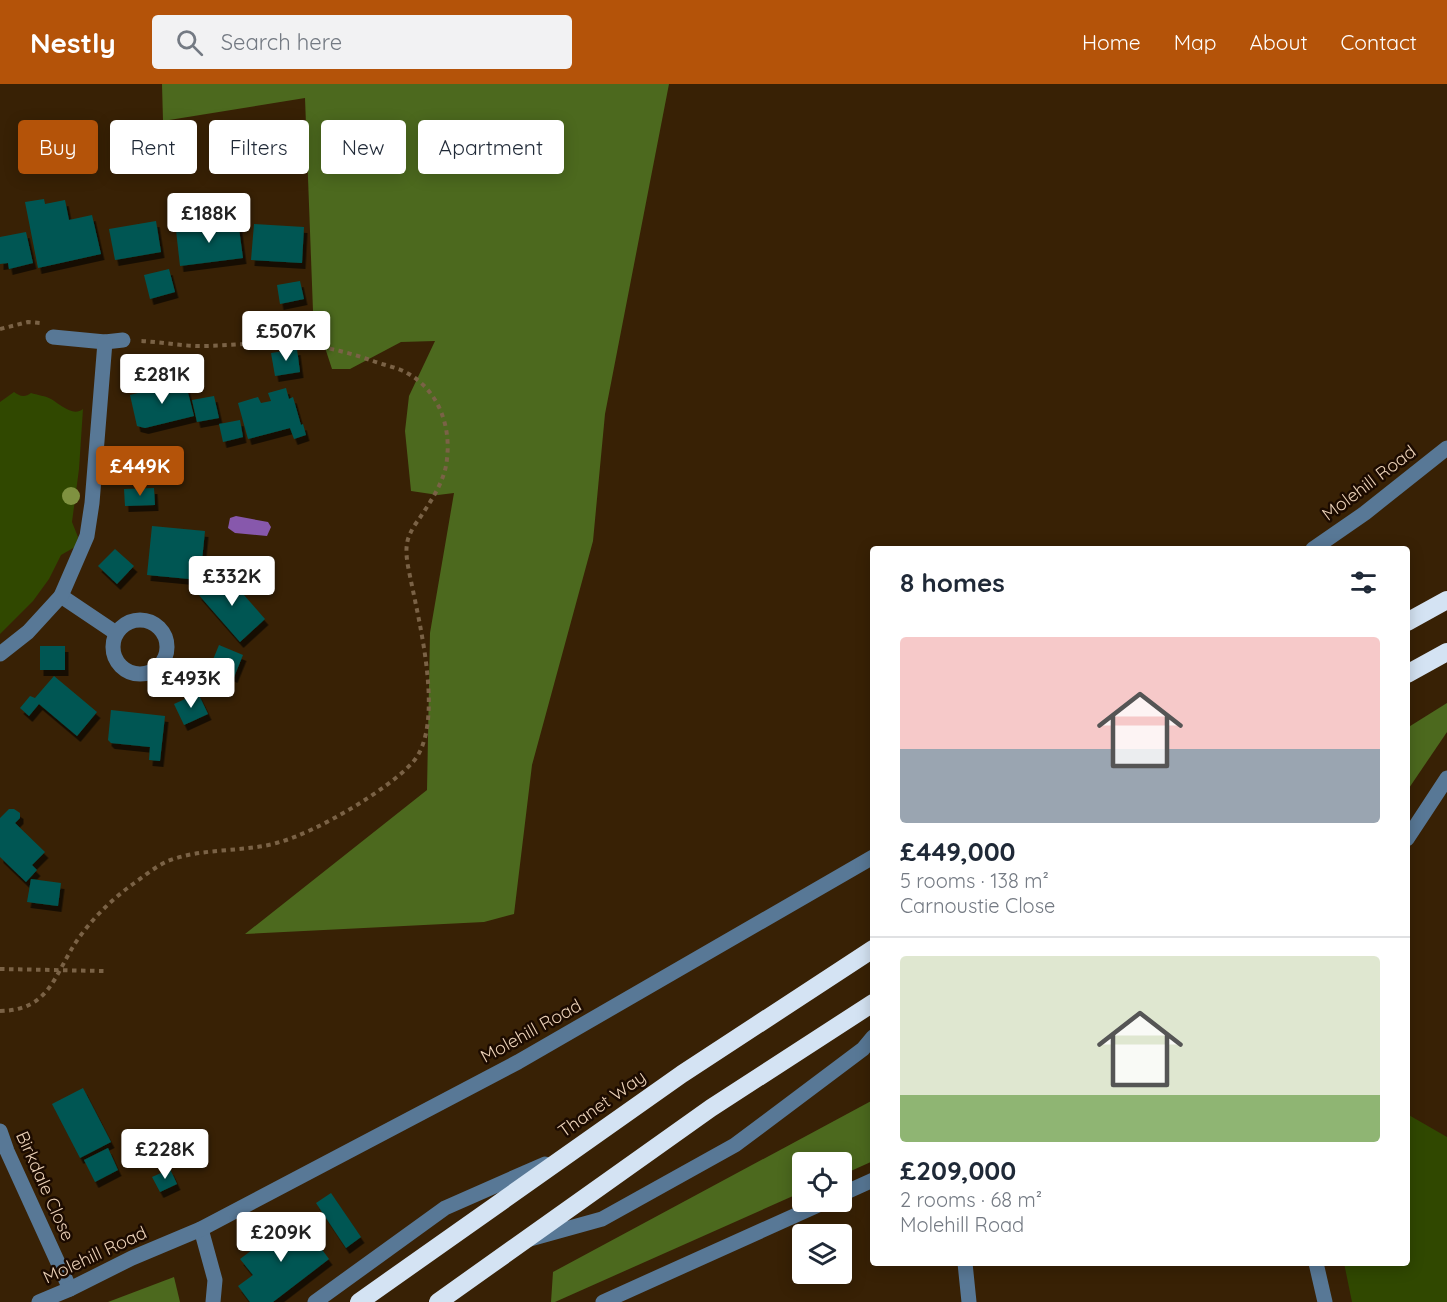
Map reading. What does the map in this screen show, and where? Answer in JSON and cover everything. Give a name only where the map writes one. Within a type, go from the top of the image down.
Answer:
[{"type":"highway","points":[[1410,620],[1447,600]]},
{"type":"highway","points":[[1410,672],[1447,652]]},
{"type":"highway","name":"Thanet Way","points":[[359,1302],[682,1074],[870,951]]},
{"type":"highway","points":[[438,1302],[711,1108],[870,1005]]},
{"type":"street","points":[[53,337],[105,342],[123,340]]},
{"type":"street","points":[[0,654],[28,632],[61,596],[87,537],[105,342]]},
{"type":"street","name":"Molehill Road","points":[[1317,546],[1365,513],[1447,448]]},
{"type":"street","points":[[61,596],[116,633]]},
{"type":"street","points":[[1410,834],[1447,778]]},
{"type":"street","name":"Molehill Road","points":[[39,1302],[132,1258],[201,1229],[518,1062],[870,859]]},
{"type":"street","points":[[525,1240],[602,1219],[735,1144],[863,1049],[870,1041]]},
{"type":"street","name":"Birkdale Close","points":[[0,1131],[70,1289]]},
{"type":"street","points":[[315,1302],[445,1208],[566,1155]]},
{"type":"street","points":[[852,1189],[870,1181]]},
{"type":"street","points":[[603,1302],[803,1212]]},
{"type":"street","points":[[201,1229],[215,1280],[213,1302]]},
{"type":"street","points":[[965,1266],[969,1302]]},
{"type":"street","points":[[1317,1266],[1325,1302]]},
{"type":"path","points":[[0,329],[28,322],[54,323],[53,337]]},
{"type":"path","points":[[0,1011],[30,1005],[50,990],[79,937],[110,902],[133,884],[167,862],[204,853],[244,850],[281,842],[318,826],[376,793],[414,761],[426,734],[429,700],[423,642],[407,551],[409,535],[442,482],[447,460],[447,429],[442,411],[427,389],[407,373],[357,356],[304,344],[196,346],[123,340]]},
{"type":"path","points":[[0,969],[104,971]]},
{"type":"green space","points":[[162,84],[669,84],[605,414],[593,541],[532,765],[514,914],[484,922],[245,934],[427,790],[430,633],[454,493],[438,495],[411,491],[405,431],[409,396],[435,341],[401,342],[350,369],[332,369],[313,311],[308,174],[309,120],[306,120],[305,98],[163,120]]},
{"type":"green space","points":[[14,392],[22,396],[31,393],[47,397],[75,412],[83,409],[79,469],[72,522],[78,537],[75,547],[61,555],[49,579],[33,601],[0,634],[0,402]]},
{"type":"green space","points":[[1447,703],[1447,732],[1410,787],[1410,726]]},
{"type":"green space","points":[[870,1102],[870,1162],[852,1170],[852,1152],[792,1152],[792,1196],[551,1302],[553,1272]]},
{"type":"green space","points":[[1410,1116],[1447,1137],[1447,1302],[1352,1302],[1345,1266],[1410,1266]]},
{"type":"green space","points":[[174,1277],[180,1302],[108,1302]]},
{"type":"shaded area","points":[[236,516],[268,522],[271,527],[267,536],[235,533],[228,528],[230,518]]},
{"type":"building","points":[[44,199],[45,204],[65,200],[69,220],[92,215],[101,254],[38,268],[25,202]]},
{"type":"building","points":[[156,221],[161,252],[115,260],[109,229]]},
{"type":"building","points":[[238,221],[243,258],[180,266],[176,230]]},
{"type":"building","points":[[254,224],[304,227],[302,263],[251,260]]},
{"type":"building","points":[[26,232],[33,263],[9,269],[8,263],[0,264],[0,237]]},
{"type":"building","points":[[169,269],[175,292],[150,299],[144,275]]},
{"type":"building","points":[[300,281],[304,299],[280,304],[277,285]]},
{"type":"building","points":[[297,349],[300,372],[275,376],[271,353]]},
{"type":"building","points":[[185,381],[194,416],[145,428],[137,426],[130,395]]},
{"type":"building","points":[[286,388],[289,399],[293,397],[306,435],[294,439],[290,428],[248,439],[238,403],[258,397],[261,403],[271,401],[268,393]]},
{"type":"building","points":[[214,396],[219,418],[197,422],[192,400]]},
{"type":"building","points":[[240,420],[243,437],[223,442],[219,424]]},
{"type":"building","points":[[154,488],[155,505],[125,506],[124,489]]},
{"type":"building","points":[[152,526],[205,531],[200,580],[147,575]]},
{"type":"building","points":[[115,549],[134,566],[117,584],[98,566]]},
{"type":"building","points":[[224,572],[265,619],[240,642],[198,594]]},
{"type":"building","points":[[219,645],[243,655],[234,677],[210,667]]},
{"type":"building","points":[[40,646],[65,646],[65,670],[40,670]]},
{"type":"building","points":[[54,676],[97,712],[77,736],[39,704],[29,716],[20,708],[30,696],[35,698]]},
{"type":"building","points":[[198,693],[208,714],[184,725],[174,704]]},
{"type":"building","points":[[111,710],[165,716],[160,761],[149,760],[150,747],[111,743],[108,740]]},
{"type":"building","points":[[9,809],[20,813],[20,818],[15,823],[45,852],[32,865],[37,870],[26,882],[0,857],[0,818]]},
{"type":"building","points":[[31,879],[61,883],[58,906],[27,902]]},
{"type":"building","points":[[83,1088],[111,1142],[80,1158],[52,1104]]},
{"type":"building","points":[[108,1148],[118,1170],[95,1182],[84,1160]]},
{"type":"building","points":[[170,1169],[177,1184],[160,1192],[152,1177]]},
{"type":"building","points":[[331,1193],[361,1237],[346,1248],[316,1203]]},
{"type":"building","points":[[297,1216],[329,1259],[273,1302],[250,1302],[238,1286],[253,1275],[240,1259]]}]
